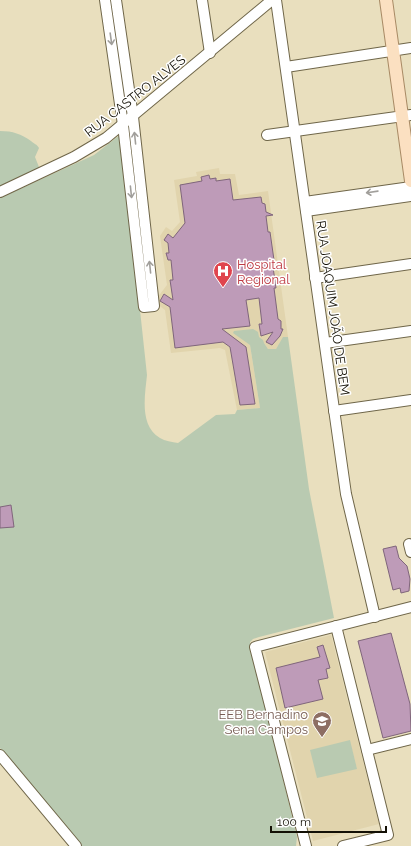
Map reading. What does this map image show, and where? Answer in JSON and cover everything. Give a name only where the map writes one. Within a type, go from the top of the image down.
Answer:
[{"type":"main road","points":[[386,0],[392,51],[406,115],[411,181]]},
{"type":"street","points":[[105,0],[123,125],[144,307],[154,306],[133,117],[116,0]]},
{"type":"street","points":[[202,0],[210,53]]},
{"type":"street","name":"RUA CASTRO ALVES","points":[[0,192],[84,152],[106,138],[272,0]]},
{"type":"street","name":"RUA JOAQUIM JOÃO DE BEM","points":[[276,0],[334,412],[350,512],[375,616]]},
{"type":"street","points":[[286,67],[411,48]]},
{"type":"street","points":[[266,135],[406,115]]},
{"type":"street","points":[[305,207],[411,187]]},
{"type":"street","points":[[305,207],[411,196]]},
{"type":"street","points":[[316,278],[411,264]]},
{"type":"street","points":[[325,343],[411,331]]},
{"type":"street","points":[[334,412],[411,400]]},
{"type":"street","points":[[306,846],[255,647],[411,607]]},
{"type":"street","points":[[336,626],[388,835],[343,846]]},
{"type":"street","points":[[367,750],[411,739]]},
{"type":"street","points":[[0,755],[76,846]]},
{"type":"shaded area","name":"Hospital Regional","points":[[219,168],[220,174],[235,174],[239,195],[268,191],[288,337],[283,338],[276,349],[268,349],[264,343],[250,345],[260,408],[237,410],[225,350],[220,348],[171,353],[165,310],[157,304],[157,298],[167,285],[160,236],[166,227],[172,231],[180,222],[174,180],[197,176],[196,172]]},
{"type":"shaded area","name":"EEB Bernadino Sena Campos","points":[[331,635],[379,824],[313,841],[265,652]]},
{"type":"green space","points":[[0,131],[13,132],[37,146],[39,148],[35,157],[39,167],[38,169],[11,183],[7,182],[0,188]]},
{"type":"green space","points":[[121,134],[147,375],[145,410],[146,418],[153,433],[162,439],[178,443],[216,415],[235,414],[237,410],[260,408],[250,345],[233,333],[234,331],[253,329],[258,332],[259,337],[263,340],[268,349],[276,349],[283,337],[288,337],[309,489],[334,618],[259,637],[250,642],[297,837],[296,846],[81,846],[0,748],[0,198],[94,155]]},
{"type":"green space","points":[[350,740],[357,769],[317,778],[310,750]]},
{"type":"building","name":"Hospital Regional","points":[[209,175],[210,179],[216,178],[216,181],[230,179],[233,200],[261,197],[262,203],[265,204],[266,212],[273,215],[266,216],[274,260],[272,260],[278,319],[281,321],[281,329],[283,329],[280,336],[272,345],[266,342],[273,332],[261,336],[259,324],[262,324],[259,298],[246,300],[250,326],[222,329],[246,347],[255,404],[240,405],[230,347],[223,342],[175,348],[170,307],[160,301],[164,294],[173,300],[170,280],[173,280],[171,260],[168,260],[166,253],[169,253],[168,243],[164,240],[168,234],[173,238],[185,223],[180,185],[202,181],[201,177]]},
{"type":"building","points":[[11,505],[14,527],[0,528],[0,507]]},
{"type":"building","points":[[396,546],[399,558],[407,566],[410,579],[409,591],[401,593],[400,588],[393,590],[383,549]]},
{"type":"building","points":[[391,633],[410,704],[411,731],[383,738],[358,641]]},
{"type":"building","points":[[323,645],[330,668],[326,669],[328,678],[318,680],[323,699],[285,708],[276,668],[320,657],[317,647]]},
{"type":"place","name":"Hospital Regional","points":[[223,288]]},
{"type":"place","name":"EEB Bernadino Sena Campos","points":[[322,738]]}]
